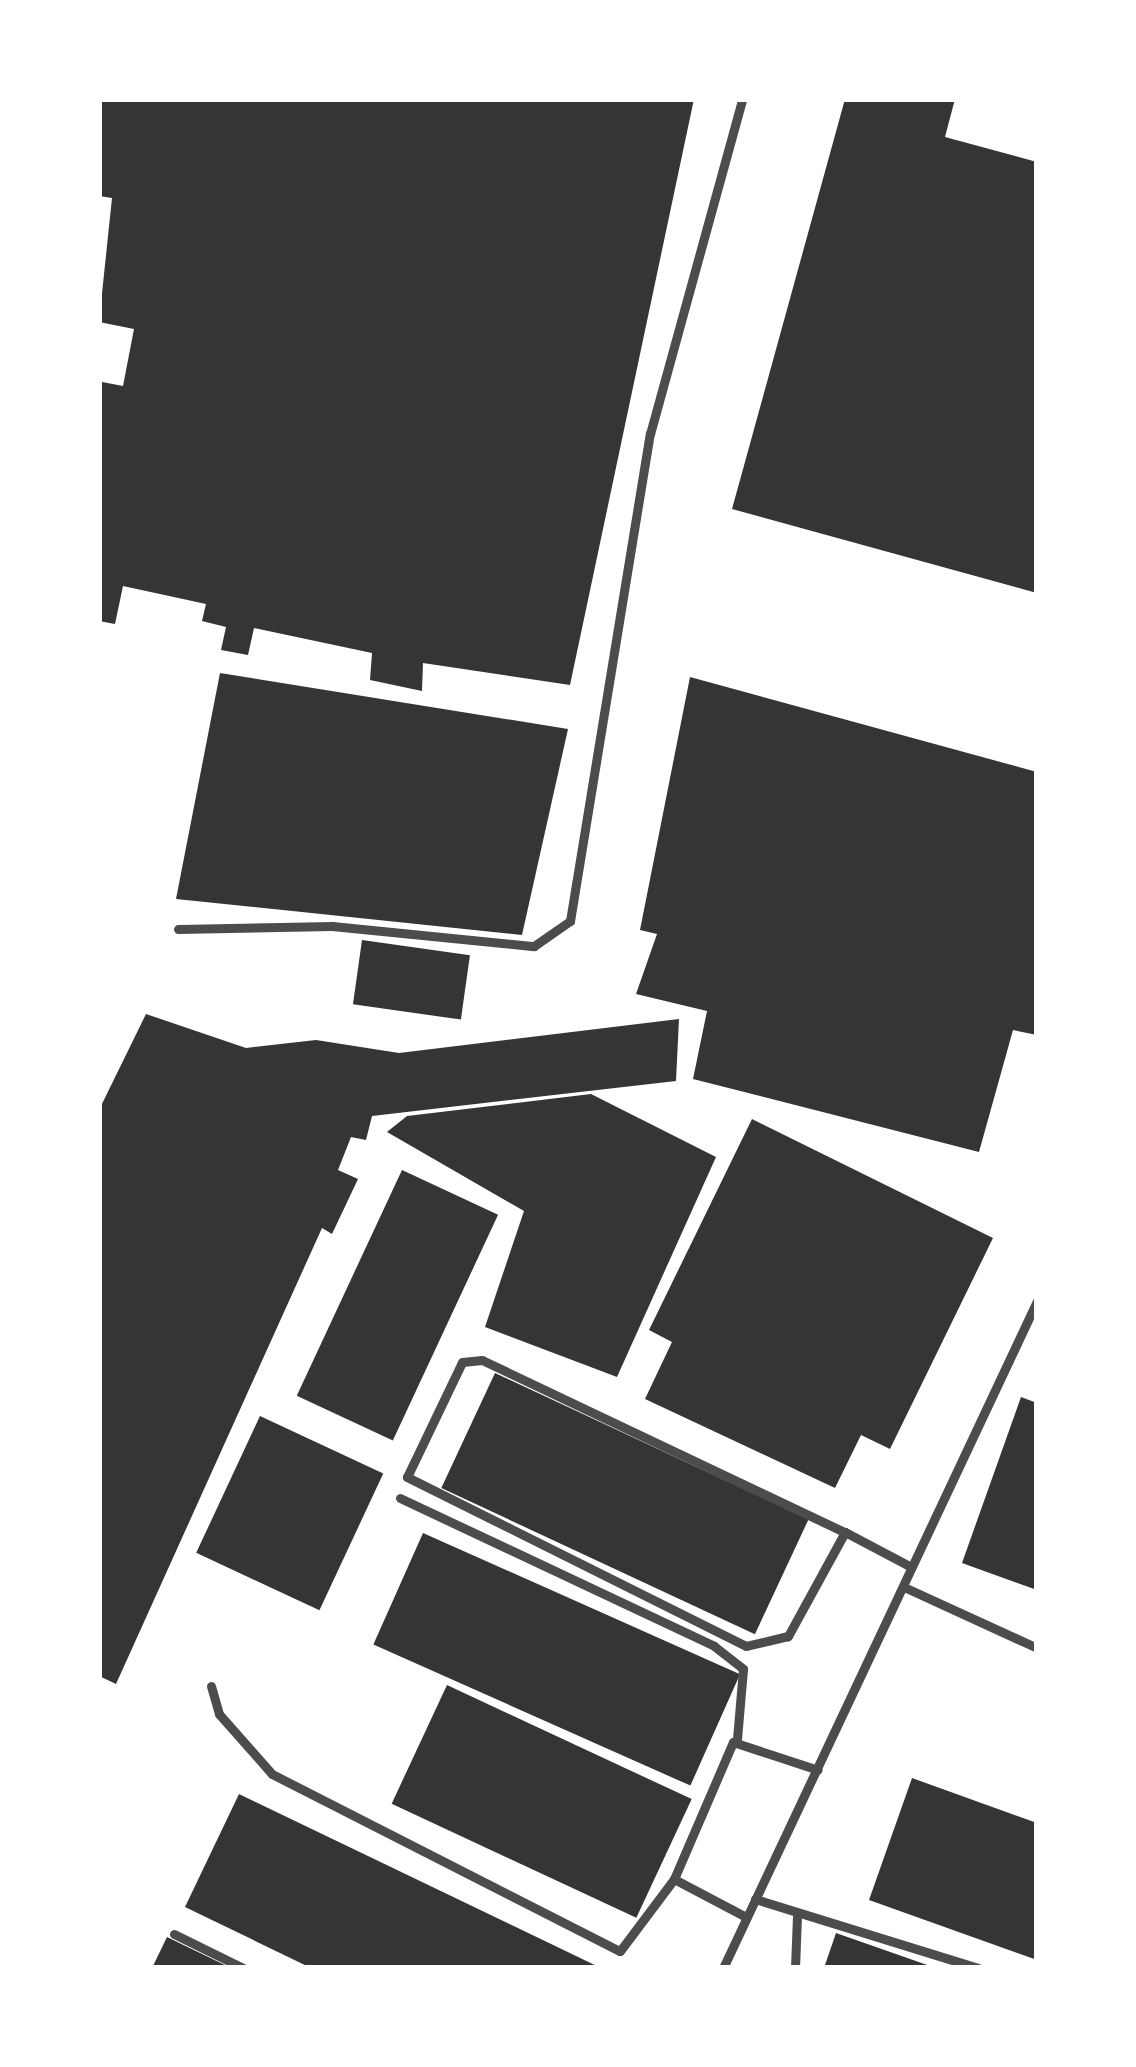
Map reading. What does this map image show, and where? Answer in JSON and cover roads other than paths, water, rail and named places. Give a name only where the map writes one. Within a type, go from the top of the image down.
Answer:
[{"type":"lane","points":[[178,928],[332,926],[534,946],[556,941],[570,921],[650,434],[742,99]]},
{"type":"lane","points":[[723,1968],[1037,1301]]},
{"type":"lane","points":[[845,1532],[788,1636],[746,1646],[407,1477],[462,1362],[482,1360],[845,1532],[911,1567]]},
{"type":"lane","points":[[211,1686],[219,1714],[272,1774],[608,1948],[636,1944],[674,1879],[737,1739],[743,1669],[713,1646],[400,1498]]},
{"type":"lane","points":[[904,1587],[1037,1648]]},
{"type":"lane","points":[[737,1739],[818,1770]]},
{"type":"lane","points":[[674,1879],[746,1917]]},
{"type":"lane","points":[[755,1899],[797,1917],[872,1929],[978,1968]]},
{"type":"lane","points":[[795,1968],[797,1917]]},
{"type":"lane","points":[[174,1934],[243,1968]]}]
